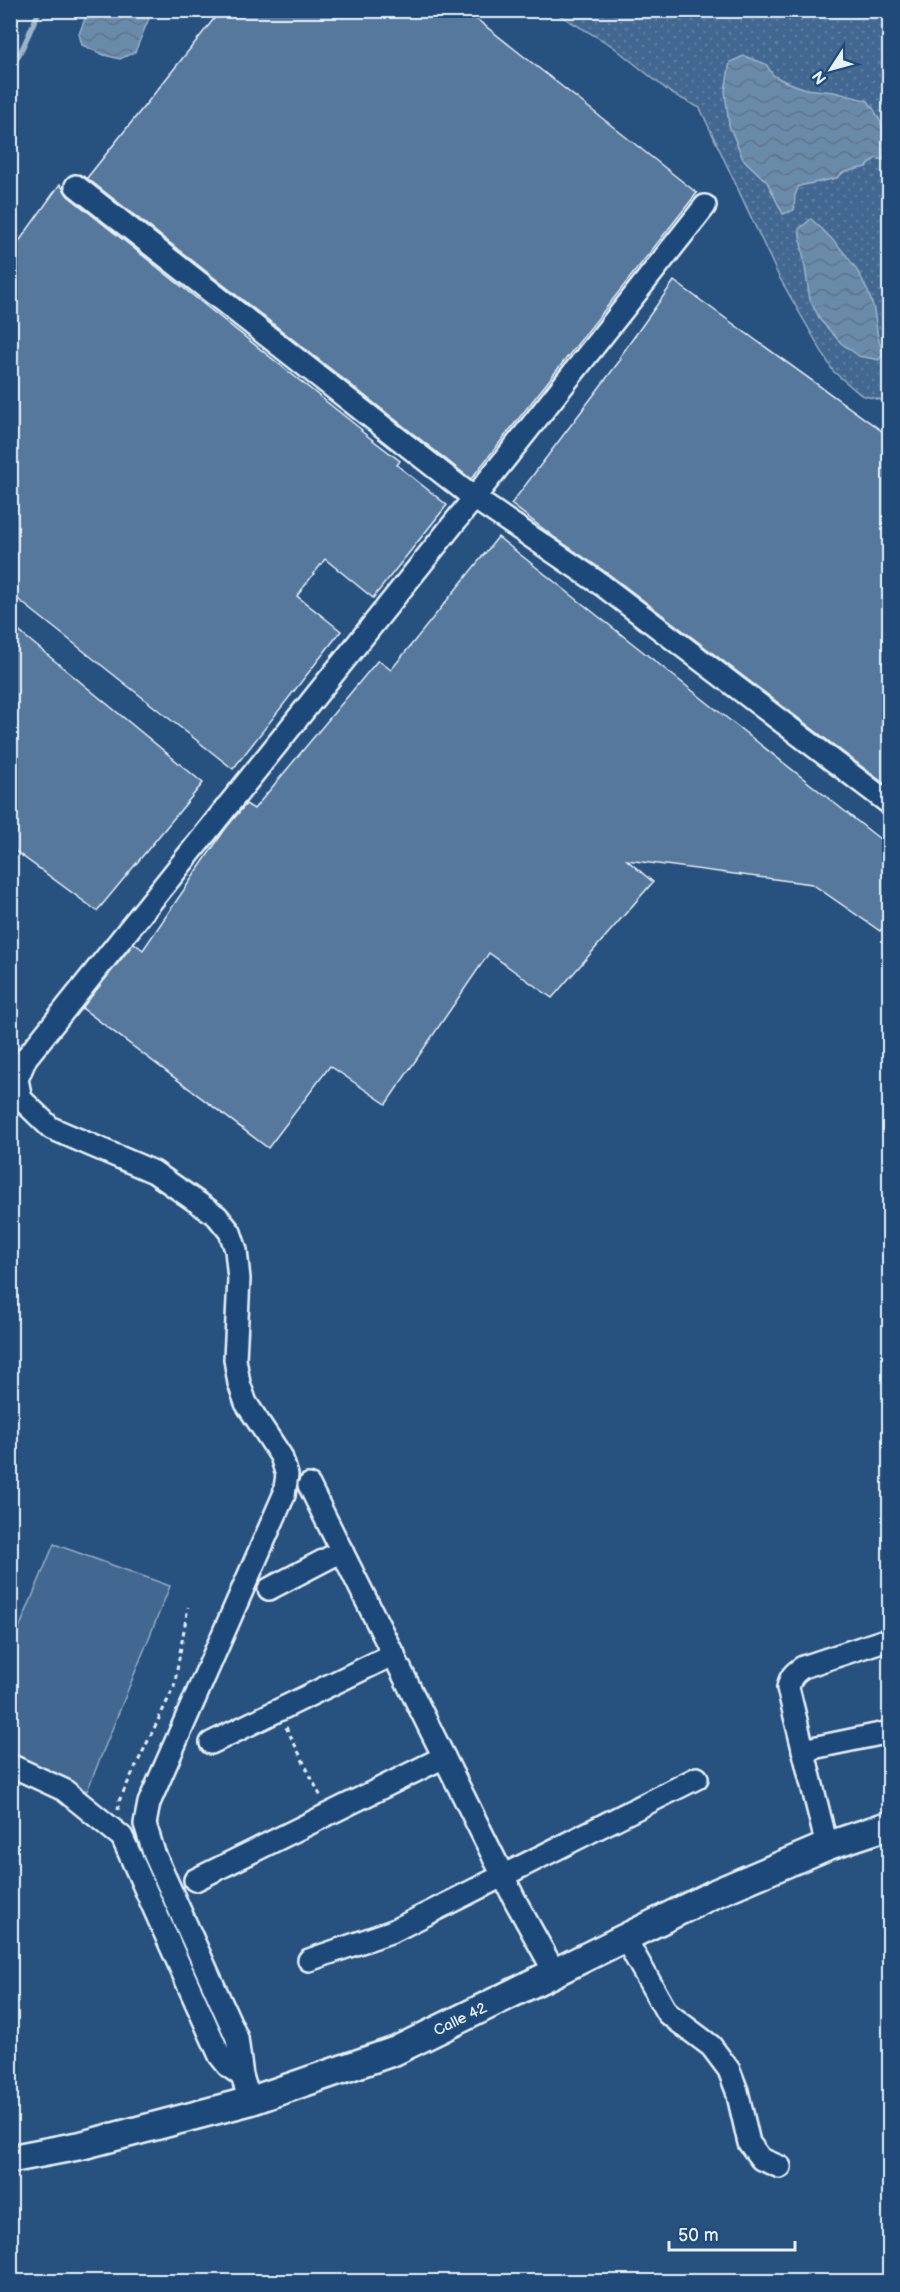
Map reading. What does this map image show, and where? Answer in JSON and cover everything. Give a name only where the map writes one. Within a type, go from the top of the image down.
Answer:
[{"type":"main road","name":"Calle 42","points":[[10,2159],[83,2145],[250,2101],[395,2050],[716,1893],[827,1846],[890,1825]]},
{"type":"street","points":[[76,186],[474,498],[603,585],[890,804]]},
{"type":"street","points":[[250,2101],[242,2076],[237,2038],[232,2024],[154,1853],[145,1824],[149,1803],[284,1494],[287,1475],[281,1456],[246,1403],[239,1383],[235,1359],[239,1279],[236,1250],[230,1232],[216,1216],[154,1172],[51,1128],[21,1099],[17,1078],[26,1058],[705,206]]},
{"type":"street","points":[[309,1485],[503,1876],[555,1973]]},
{"type":"street","points":[[269,1589],[342,1551]]},
{"type":"street","points":[[827,1846],[788,1688],[790,1680],[795,1672],[803,1667],[882,1641],[890,1641]]},
{"type":"street","points":[[211,1743],[279,1712],[394,1654]]},
{"type":"street","points":[[803,1750],[890,1732]]},
{"type":"street","points":[[195,1880],[444,1757]]},
{"type":"street","points":[[10,1765],[64,1790],[122,1837],[220,2056],[228,2066],[242,2076]]},
{"type":"street","points":[[309,1960],[393,1931],[697,1778]]},
{"type":"street","points":[[625,1938],[667,2013],[711,2046],[729,2070],[737,2091],[749,2143],[761,2159],[780,2167]]},
{"type":"path","points":[[122,1837],[118,1814],[119,1801],[174,1687],[188,1607]]},
{"type":"path","points":[[279,1712],[330,1814]]},
{"type":"shaded area","points":[[552,11],[889,11],[889,402],[861,395],[833,371],[779,277],[700,108],[671,93],[611,45]]},
{"type":"shaded area","points":[[54,1544],[170,1586],[87,1791],[11,1757],[11,1648]]},
{"type":"water","points":[[88,10],[152,11],[135,52],[120,59],[82,45],[79,34]]},
{"type":"water","points":[[744,56],[766,64],[773,75],[784,81],[806,89],[834,92],[868,101],[883,129],[884,160],[876,158],[866,167],[844,172],[837,178],[799,186],[795,195],[794,210],[783,214],[767,182],[743,159],[729,125],[725,91],[730,62]]},
{"type":"water","points":[[811,219],[848,257],[868,291],[884,353],[879,360],[859,356],[841,343],[821,321],[810,300],[799,229]]},
{"type":"building","points":[[221,10],[465,10],[697,193],[471,479],[87,178]]},
{"type":"building","points":[[60,184],[68,196],[362,430],[400,461],[397,465],[447,505],[373,598],[325,559],[297,596],[341,631],[233,769],[10,593],[10,254]]},
{"type":"building","points":[[674,281],[890,437],[890,788],[610,575],[511,504],[621,359],[619,358]]},
{"type":"building","points":[[498,537],[890,847],[890,920],[880,931],[812,884],[627,860],[653,882],[552,998],[489,953],[386,1104],[330,1066],[268,1148],[82,1008],[134,943],[143,950],[226,828],[246,804],[254,809],[378,660],[391,670]]},
{"type":"building","points":[[10,624],[203,783],[97,911],[10,847]]},
{"type":"waterway","points":[[10,69],[40,10]]}]
